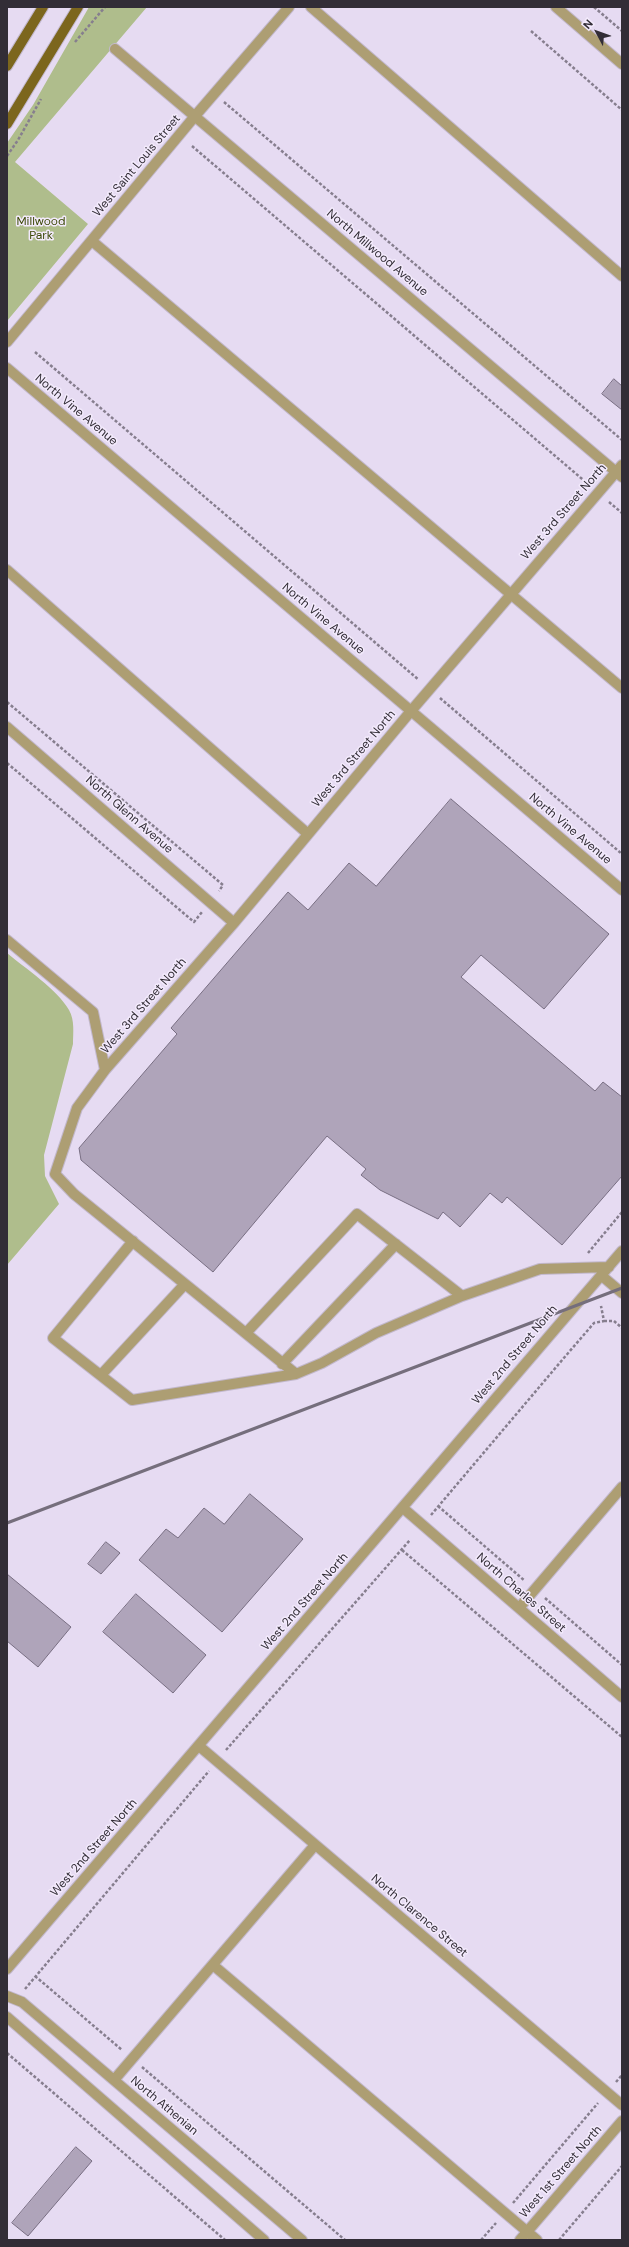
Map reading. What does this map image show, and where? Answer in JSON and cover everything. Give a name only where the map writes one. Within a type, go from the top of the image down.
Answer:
[{"type":"main road","points":[[7,66],[44,7]]},
{"type":"main road","points":[[7,124],[78,7]]},
{"type":"street","name":"West Saint Louis Street","points":[[7,342],[195,116],[289,7]]},
{"type":"street","points":[[311,7],[622,276]]},
{"type":"street","points":[[556,7],[622,64]]},
{"type":"street","name":"North Millwood Avenue","points":[[115,49],[620,471]]},
{"type":"street","points":[[92,241],[622,688]]},
{"type":"street","name":"North Vine Avenue","points":[[7,368],[622,890]]},
{"type":"street","name":"West 3rd Street North","points":[[133,1241],[74,1194],[55,1174],[77,1108],[105,1070],[234,923],[411,711],[598,493],[620,471]]},
{"type":"street","points":[[7,570],[308,834]]},
{"type":"street","name":"North Glenn Avenue","points":[[7,727],[234,923]]},
{"type":"street","points":[[7,940],[93,1012],[105,1070]]},
{"type":"street","points":[[246,1333],[357,1214],[462,1296]]},
{"type":"street","points":[[296,1374],[133,1241],[53,1338],[132,1400],[296,1374],[322,1363],[376,1334],[462,1296],[540,1269],[609,1267]]},
{"type":"street","points":[[282,1364],[396,1244]]},
{"type":"street","name":"West 2nd Street North","points":[[7,1969],[403,1508],[574,1306],[622,1252]]},
{"type":"street","points":[[602,1276],[622,1293]]},
{"type":"street","points":[[101,1375],[186,1284]]},
{"type":"street","points":[[519,1608],[621,1490]]},
{"type":"street","name":"North Charles Street","points":[[403,1508],[622,1697]]},
{"type":"street","name":"North Clarence Street","points":[[199,1746],[622,2105]]},
{"type":"street","points":[[114,2080],[315,1845]]},
{"type":"street","points":[[213,1965],[537,2240]]},
{"type":"street","name":"North Athenian","points":[[7,1996],[22,2002],[302,2240]]},
{"type":"street","points":[[7,2017],[264,2240]]},
{"type":"street","name":"West 1st Street North","points":[[520,2240],[622,2121]]},
{"type":"path","points":[[74,43],[105,7]]},
{"type":"path","points":[[594,7],[622,31]]},
{"type":"path","points":[[531,32],[622,110]]},
{"type":"path","points":[[7,156],[18,140],[44,92]]},
{"type":"path","points":[[224,102],[622,440]]},
{"type":"path","points":[[192,146],[622,513]]},
{"type":"path","points":[[35,352],[622,854]]},
{"type":"path","points":[[575,1268],[622,1212]]},
{"type":"path","points":[[601,1306],[604,1321]]},
{"type":"path","points":[[431,1516],[594,1323],[614,1321],[622,1328]]},
{"type":"path","points":[[402,1550],[622,1737]]},
{"type":"path","points":[[35,1976],[345,2240]]},
{"type":"path","points":[[7,2053],[225,2240]]},
{"type":"path","points":[[614,2084],[622,2075]]},
{"type":"path","points":[[481,2240],[600,2101]]},
{"type":"path","points":[[559,2240],[622,2166]]},
{"type":"green space","name":"Millwood Park","points":[[89,7],[147,7],[15,162],[88,224],[7,321],[7,143],[33,105]]},
{"type":"green space","points":[[7,953],[41,980],[64,1002],[71,1014],[73,1023],[73,1044],[44,1155],[45,1176],[59,1204],[7,1265]]},
{"type":"building","points":[[614,379],[622,386],[622,410],[602,394]]},
{"type":"building","points":[[451,799],[609,934],[544,1009],[481,955],[461,977],[595,1091],[603,1082],[622,1097],[622,1176],[562,1245],[507,1197],[502,1203],[490,1193],[460,1227],[443,1212],[438,1219],[380,1190],[361,1175],[366,1169],[327,1136],[213,1272],[81,1160],[79,1148],[177,1034],[171,1028],[288,892],[308,910],[349,863],[376,886]]},
{"type":"building","points":[[250,1494],[303,1539],[222,1632],[139,1560],[166,1529],[178,1538],[204,1508],[224,1524]]},
{"type":"building","points":[[106,1542],[120,1553],[101,1574],[88,1564]]},
{"type":"building","points":[[7,1574],[71,1627],[38,1667],[7,1641]]},
{"type":"building","points":[[136,1594],[206,1655],[173,1693],[103,1632]]},
{"type":"building","points":[[76,2147],[92,2161],[28,2236],[12,2223]]},
{"type":"railway","points":[[7,1523],[622,1288]]}]
